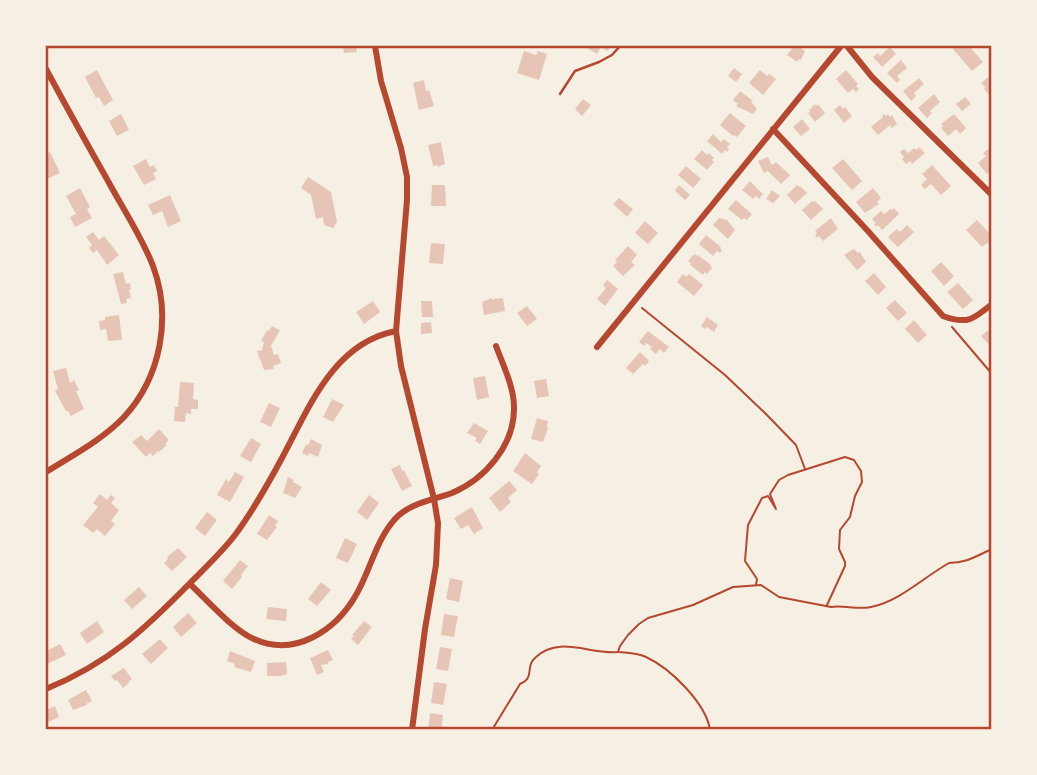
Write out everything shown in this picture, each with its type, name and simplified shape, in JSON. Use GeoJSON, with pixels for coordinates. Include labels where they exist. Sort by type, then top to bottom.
{"type":"FeatureCollection","features":[{"type":"Feature","properties":{"kind":"street"},"geometry":{"type":"LineString","coordinates":[[375,46],[381,81],[407,177],[396,331],[401,366],[435,499],[438,530],[436,565],[412,730]]}},
{"type":"Feature","properties":{"kind":"street"},"geometry":{"type":"LineString","coordinates":[[597,347],[841,46]]}},
{"type":"Feature","properties":{"kind":"street"},"geometry":{"type":"LineString","coordinates":[[847,46],[881,85],[992,195]]}},
{"type":"Feature","properties":{"kind":"street"},"geometry":{"type":"LineString","coordinates":[[46,69],[147,251],[158,284],[162,319],[158,354],[137,401],[114,427],[100,438],[46,472]]}},
{"type":"Feature","properties":{"kind":"street"},"geometry":{"type":"LineString","coordinates":[[773,129],[943,316],[966,321],[992,304]]}},
{"type":"Feature","properties":{"kind":"street"},"geometry":{"type":"LineString","coordinates":[[46,689],[118,650],[142,631],[190,584],[230,542],[246,519],[330,372],[344,358],[372,339],[396,331]]}},
{"type":"Feature","properties":{"kind":"street"},"geometry":{"type":"LineString","coordinates":[[190,584],[237,628],[254,639],[293,644],[327,630],[344,613],[361,585],[386,531],[397,516],[412,506],[464,486],[498,457],[509,435],[514,407],[496,346]]}},
{"type":"Feature","properties":{"kind":"lane"},"geometry":{"type":"LineString","coordinates":[[560,94],[575,71],[612,55],[620,46]]}},
{"type":"Feature","properties":{"kind":"path"},"geometry":{"type":"LineString","coordinates":[[634,301],[725,375],[765,413],[796,444],[805,470]]}},
{"type":"Feature","properties":{"kind":"path"},"geometry":{"type":"LineString","coordinates":[[943,316],[992,374]]}},
{"type":"Feature","properties":{"kind":"path"},"geometry":{"type":"LineString","coordinates":[[756,585],[757,579],[746,561],[748,525],[762,498],[768,496],[776,509],[770,494],[779,481],[788,475],[845,457],[854,460],[861,471],[862,482],[850,517],[840,530],[839,549],[845,566],[827,606]]}},
{"type":"Feature","properties":{"kind":"path"},"geometry":{"type":"LineString","coordinates":[[618,652],[628,635],[648,618],[693,605],[733,587],[761,584],[779,597],[827,606],[872,607],[895,598],[949,563],[974,559],[992,549]]}},
{"type":"Feature","properties":{"kind":"path"},"geometry":{"type":"LineString","coordinates":[[492,730],[520,684],[529,678],[531,662],[541,652],[576,646],[601,652],[646,656],[683,684],[703,709],[710,730]]}},
{"type":"Feature","properties":{"kind":"building"},"geometry":{"type":"Polygon","coordinates":[[[343,46],[356,46],[357,52],[344,53],[343,46]]]}},
{"type":"Feature","properties":{"kind":"building"},"geometry":{"type":"Polygon","coordinates":[[[584,46],[611,46],[607,51],[601,47],[597,54],[584,46]]]}},
{"type":"Feature","properties":{"kind":"building"},"geometry":{"type":"Polygon","coordinates":[[[794,46],[803,46],[801,48],[805,51],[797,62],[787,55],[794,46]]]}},
{"type":"Feature","properties":{"kind":"building"},"geometry":{"type":"Polygon","coordinates":[[[956,46],[969,46],[983,62],[972,71],[953,49],[956,46]]]}},
{"type":"Feature","properties":{"kind":"building"},"geometry":{"type":"Polygon","coordinates":[[[890,47],[896,54],[882,67],[873,57],[878,53],[880,56],[890,47]]]}},
{"type":"Feature","properties":{"kind":"building"},"geometry":{"type":"Polygon","coordinates":[[[524,51],[536,55],[538,51],[547,54],[539,80],[517,73],[524,51]]]}},
{"type":"Feature","properties":{"kind":"building"},"geometry":{"type":"Polygon","coordinates":[[[901,60],[907,68],[897,76],[900,80],[897,83],[887,73],[901,60]]]}},
{"type":"Feature","properties":{"kind":"building"},"geometry":{"type":"Polygon","coordinates":[[[734,68],[742,74],[736,82],[728,76],[734,68]]]}},
{"type":"Feature","properties":{"kind":"building"},"geometry":{"type":"Polygon","coordinates":[[[97,70],[113,100],[104,106],[99,97],[96,98],[85,77],[97,70]]]}},
{"type":"Feature","properties":{"kind":"building"},"geometry":{"type":"Polygon","coordinates":[[[760,70],[776,79],[763,95],[749,83],[760,70]]]}},
{"type":"Feature","properties":{"kind":"building"},"geometry":{"type":"Polygon","coordinates":[[[846,70],[858,84],[856,86],[859,89],[856,92],[853,89],[848,93],[836,79],[846,70]]]}},
{"type":"Feature","properties":{"kind":"building"},"geometry":{"type":"Polygon","coordinates":[[[992,74],[992,93],[989,95],[981,83],[992,74]]]}},
{"type":"Feature","properties":{"kind":"building"},"geometry":{"type":"Polygon","coordinates":[[[919,78],[924,84],[914,93],[916,96],[911,101],[903,91],[919,78]]]}},
{"type":"Feature","properties":{"kind":"building"},"geometry":{"type":"Polygon","coordinates":[[[424,80],[434,106],[419,110],[413,83],[424,80]]]}},
{"type":"Feature","properties":{"kind":"building"},"geometry":{"type":"Polygon","coordinates":[[[740,91],[753,101],[751,102],[757,109],[753,114],[736,106],[738,104],[733,100],[740,91]]]}},
{"type":"Feature","properties":{"kind":"building"},"geometry":{"type":"Polygon","coordinates":[[[934,94],[940,102],[927,118],[918,108],[934,94]]]}},
{"type":"Feature","properties":{"kind":"building"},"geometry":{"type":"Polygon","coordinates":[[[965,97],[971,104],[962,111],[956,104],[965,97]]]}},
{"type":"Feature","properties":{"kind":"building"},"geometry":{"type":"Polygon","coordinates":[[[583,99],[591,105],[582,116],[575,109],[583,99]]]}},
{"type":"Feature","properties":{"kind":"building"},"geometry":{"type":"Polygon","coordinates":[[[815,104],[825,113],[815,122],[808,113],[815,104]]]}},
{"type":"Feature","properties":{"kind":"building"},"geometry":{"type":"Polygon","coordinates":[[[840,105],[852,116],[844,123],[834,110],[840,105]]]}},
{"type":"Feature","properties":{"kind":"building"},"geometry":{"type":"Polygon","coordinates":[[[730,113],[746,126],[737,137],[720,125],[730,113]]]}},
{"type":"Feature","properties":{"kind":"building"},"geometry":{"type":"Polygon","coordinates":[[[121,114],[129,130],[117,136],[109,121],[121,114]]]}},
{"type":"Feature","properties":{"kind":"building"},"geometry":{"type":"Polygon","coordinates":[[[884,114],[890,117],[892,115],[897,124],[892,128],[890,125],[878,135],[871,127],[884,114]]]}},
{"type":"Feature","properties":{"kind":"building"},"geometry":{"type":"Polygon","coordinates":[[[954,114],[966,128],[960,134],[956,129],[948,136],[941,124],[954,114]]]}},
{"type":"Feature","properties":{"kind":"building"},"geometry":{"type":"Polygon","coordinates":[[[802,119],[810,129],[801,136],[793,127],[802,119]]]}},
{"type":"Feature","properties":{"kind":"building"},"geometry":{"type":"Polygon","coordinates":[[[713,134],[721,142],[724,139],[730,144],[727,152],[725,150],[722,154],[707,141],[713,134]]]}},
{"type":"Feature","properties":{"kind":"building"},"geometry":{"type":"Polygon","coordinates":[[[441,142],[445,164],[433,166],[428,145],[441,142]]]}},
{"type":"Feature","properties":{"kind":"building"},"geometry":{"type":"Polygon","coordinates":[[[992,146],[992,170],[987,174],[978,163],[986,156],[983,153],[992,146]]]}},
{"type":"Feature","properties":{"kind":"building"},"geometry":{"type":"Polygon","coordinates":[[[919,147],[925,153],[912,164],[910,161],[906,164],[900,152],[904,149],[908,153],[919,147]]]}},
{"type":"Feature","properties":{"kind":"building"},"geometry":{"type":"Polygon","coordinates":[[[702,150],[714,158],[707,170],[694,159],[702,150]]]}},
{"type":"Feature","properties":{"kind":"building"},"geometry":{"type":"Polygon","coordinates":[[[50,152],[60,173],[47,179],[46,154],[50,152]]]}},
{"type":"Feature","properties":{"kind":"building"},"geometry":{"type":"Polygon","coordinates":[[[768,157],[772,165],[776,162],[790,175],[781,184],[768,171],[764,173],[758,161],[768,157]]]}},
{"type":"Feature","properties":{"kind":"building"},"geometry":{"type":"Polygon","coordinates":[[[146,159],[150,167],[154,165],[157,171],[153,173],[156,179],[144,185],[133,166],[146,159]]]}},
{"type":"Feature","properties":{"kind":"building"},"geometry":{"type":"Polygon","coordinates":[[[843,159],[862,181],[852,190],[832,168],[843,159]]]}},
{"type":"Feature","properties":{"kind":"building"},"geometry":{"type":"Polygon","coordinates":[[[932,165],[951,186],[941,195],[931,184],[925,189],[921,185],[927,179],[922,174],[932,165]]]}},
{"type":"Feature","properties":{"kind":"building"},"geometry":{"type":"Polygon","coordinates":[[[686,166],[701,179],[693,188],[678,175],[686,166]]]}},
{"type":"Feature","properties":{"kind":"building"},"geometry":{"type":"Polygon","coordinates":[[[308,177],[331,192],[337,222],[333,228],[324,225],[323,217],[316,219],[311,195],[301,188],[308,177]]]}},
{"type":"Feature","properties":{"kind":"building"},"geometry":{"type":"Polygon","coordinates":[[[750,181],[763,194],[759,199],[756,196],[753,199],[742,190],[750,181]]]}},
{"type":"Feature","properties":{"kind":"building"},"geometry":{"type":"Polygon","coordinates":[[[432,185],[445,185],[446,206],[431,206],[432,185]]]}},
{"type":"Feature","properties":{"kind":"building"},"geometry":{"type":"Polygon","coordinates":[[[679,185],[690,195],[685,200],[675,191],[679,185]]]}},
{"type":"Feature","properties":{"kind":"building"},"geometry":{"type":"Polygon","coordinates":[[[797,185],[807,193],[795,204],[787,195],[797,185]]]}},
{"type":"Feature","properties":{"kind":"building"},"geometry":{"type":"Polygon","coordinates":[[[80,188],[90,207],[87,209],[92,218],[75,227],[70,217],[76,214],[66,196],[80,188]]]}},
{"type":"Feature","properties":{"kind":"building"},"geometry":{"type":"Polygon","coordinates":[[[873,188],[881,198],[877,202],[879,204],[865,213],[856,202],[873,188]]]}},
{"type":"Feature","properties":{"kind":"building"},"geometry":{"type":"Polygon","coordinates":[[[772,190],[780,196],[773,203],[766,199],[772,190]]]}},
{"type":"Feature","properties":{"kind":"building"},"geometry":{"type":"Polygon","coordinates":[[[170,195],[181,221],[168,227],[162,211],[153,215],[148,205],[170,195]]]}},
{"type":"Feature","properties":{"kind":"building"},"geometry":{"type":"Polygon","coordinates":[[[619,198],[633,209],[627,217],[613,204],[619,198]]]}},
{"type":"Feature","properties":{"kind":"building"},"geometry":{"type":"Polygon","coordinates":[[[736,200],[752,214],[747,220],[742,220],[728,209],[736,200]]]}},
{"type":"Feature","properties":{"kind":"building"},"geometry":{"type":"Polygon","coordinates":[[[812,201],[823,209],[811,220],[802,210],[812,201]]]}},
{"type":"Feature","properties":{"kind":"building"},"geometry":{"type":"Polygon","coordinates":[[[894,208],[899,214],[882,230],[874,224],[876,223],[872,219],[881,211],[884,214],[894,208]]]}},
{"type":"Feature","properties":{"kind":"building"},"geometry":{"type":"Polygon","coordinates":[[[719,218],[727,220],[735,230],[728,239],[713,225],[719,218]]]}},
{"type":"Feature","properties":{"kind":"building"},"geometry":{"type":"Polygon","coordinates":[[[831,218],[838,229],[823,241],[819,236],[817,238],[815,231],[831,218]]]}},
{"type":"Feature","properties":{"kind":"building"},"geometry":{"type":"Polygon","coordinates":[[[977,220],[992,236],[982,247],[966,230],[977,220]]]}},
{"type":"Feature","properties":{"kind":"building"},"geometry":{"type":"Polygon","coordinates":[[[645,221],[658,233],[648,244],[635,233],[645,221]]]}},
{"type":"Feature","properties":{"kind":"building"},"geometry":{"type":"Polygon","coordinates":[[[907,225],[914,232],[898,247],[888,237],[897,229],[900,232],[907,225]]]}},
{"type":"Feature","properties":{"kind":"building"},"geometry":{"type":"Polygon","coordinates":[[[93,232],[99,240],[104,236],[119,255],[107,265],[97,250],[93,253],[89,248],[92,245],[86,237],[93,232]]]}},
{"type":"Feature","properties":{"kind":"building"},"geometry":{"type":"Polygon","coordinates":[[[706,235],[721,247],[720,253],[717,251],[713,256],[699,244],[706,235]]]}},
{"type":"Feature","properties":{"kind":"building"},"geometry":{"type":"Polygon","coordinates":[[[431,243],[445,244],[443,264],[429,263],[431,243]]]}},
{"type":"Feature","properties":{"kind":"building"},"geometry":{"type":"Polygon","coordinates":[[[628,246],[637,255],[631,262],[635,265],[623,276],[613,266],[628,246]]]}},
{"type":"Feature","properties":{"kind":"building"},"geometry":{"type":"Polygon","coordinates":[[[854,249],[860,252],[866,262],[857,270],[844,255],[854,249]]]}},
{"type":"Feature","properties":{"kind":"building"},"geometry":{"type":"Polygon","coordinates":[[[694,254],[711,265],[712,268],[707,274],[705,272],[703,275],[690,265],[688,261],[694,254]]]}},
{"type":"Feature","properties":{"kind":"building"},"geometry":{"type":"Polygon","coordinates":[[[941,262],[954,276],[944,286],[931,271],[941,262]]]}},
{"type":"Feature","properties":{"kind":"building"},"geometry":{"type":"Polygon","coordinates":[[[123,272],[126,284],[130,283],[131,298],[126,299],[127,303],[121,304],[113,274],[123,272]]]}},
{"type":"Feature","properties":{"kind":"building"},"geometry":{"type":"Polygon","coordinates":[[[874,273],[886,287],[878,295],[865,281],[874,273]]]}},
{"type":"Feature","properties":{"kind":"building"},"geometry":{"type":"Polygon","coordinates":[[[683,274],[686,277],[689,274],[703,285],[694,296],[677,282],[683,274]]]}},
{"type":"Feature","properties":{"kind":"building"},"geometry":{"type":"Polygon","coordinates":[[[607,280],[618,289],[605,306],[597,299],[606,288],[603,285],[607,280]]]}},
{"type":"Feature","properties":{"kind":"building"},"geometry":{"type":"Polygon","coordinates":[[[958,283],[973,300],[963,309],[947,292],[958,283]]]}},
{"type":"Feature","properties":{"kind":"building"},"geometry":{"type":"Polygon","coordinates":[[[503,298],[505,311],[484,315],[482,302],[503,298]]]}},
{"type":"Feature","properties":{"kind":"building"},"geometry":{"type":"Polygon","coordinates":[[[895,300],[907,313],[898,321],[886,308],[895,300]]]}},
{"type":"Feature","properties":{"kind":"building"},"geometry":{"type":"Polygon","coordinates":[[[373,301],[380,312],[364,324],[356,312],[373,301]]]}},
{"type":"Feature","properties":{"kind":"building"},"geometry":{"type":"Polygon","coordinates":[[[421,301],[432,301],[433,317],[422,317],[421,301]]]}},
{"type":"Feature","properties":{"kind":"building"},"geometry":{"type":"Polygon","coordinates":[[[527,306],[537,319],[527,326],[517,313],[527,306]]]}},
{"type":"Feature","properties":{"kind":"building"},"geometry":{"type":"Polygon","coordinates":[[[119,315],[122,340],[108,341],[106,329],[100,330],[99,321],[105,320],[105,317],[119,315]]]}},
{"type":"Feature","properties":{"kind":"building"},"geometry":{"type":"Polygon","coordinates":[[[707,317],[718,325],[714,332],[701,326],[707,317]]]}},
{"type":"Feature","properties":{"kind":"building"},"geometry":{"type":"Polygon","coordinates":[[[914,320],[927,335],[918,343],[905,329],[914,320]]]}},
{"type":"Feature","properties":{"kind":"building"},"geometry":{"type":"Polygon","coordinates":[[[431,322],[432,333],[421,334],[421,323],[431,322]]]}},
{"type":"Feature","properties":{"kind":"building"},"geometry":{"type":"Polygon","coordinates":[[[272,326],[280,330],[271,346],[281,363],[273,366],[274,369],[264,370],[257,351],[262,350],[264,342],[261,341],[272,326]]]}},
{"type":"Feature","properties":{"kind":"building"},"geometry":{"type":"Polygon","coordinates":[[[992,327],[992,348],[981,336],[992,327]]]}},
{"type":"Feature","properties":{"kind":"building"},"geometry":{"type":"Polygon","coordinates":[[[648,331],[669,347],[664,353],[660,349],[656,354],[650,349],[652,347],[639,342],[648,331]]]}},
{"type":"Feature","properties":{"kind":"building"},"geometry":{"type":"Polygon","coordinates":[[[640,352],[649,361],[633,374],[626,368],[640,352]]]}},
{"type":"Feature","properties":{"kind":"building"},"geometry":{"type":"Polygon","coordinates":[[[66,368],[70,383],[74,380],[79,390],[76,391],[84,409],[71,416],[55,391],[58,389],[53,371],[66,368]]]}},
{"type":"Feature","properties":{"kind":"building"},"geometry":{"type":"Polygon","coordinates":[[[485,376],[489,397],[477,400],[473,378],[485,376]]]}},
{"type":"Feature","properties":{"kind":"building"},"geometry":{"type":"Polygon","coordinates":[[[546,379],[549,396],[537,398],[534,381],[546,379]]]}},
{"type":"Feature","properties":{"kind":"building"},"geometry":{"type":"Polygon","coordinates":[[[180,382],[194,383],[193,399],[198,400],[198,409],[191,409],[191,414],[186,413],[185,422],[174,421],[180,382]]]}},
{"type":"Feature","properties":{"kind":"building"},"geometry":{"type":"Polygon","coordinates":[[[332,399],[344,405],[333,422],[323,417],[332,399]]]}},
{"type":"Feature","properties":{"kind":"building"},"geometry":{"type":"Polygon","coordinates":[[[269,403],[280,408],[271,427],[260,422],[269,403]]]}},
{"type":"Feature","properties":{"kind":"building"},"geometry":{"type":"Polygon","coordinates":[[[537,418],[548,421],[543,442],[531,439],[537,418]]]}},
{"type":"Feature","properties":{"kind":"building"},"geometry":{"type":"Polygon","coordinates":[[[474,423],[488,431],[480,444],[475,441],[477,438],[467,433],[474,423]]]}},
{"type":"Feature","properties":{"kind":"building"},"geometry":{"type":"Polygon","coordinates":[[[159,429],[169,440],[165,444],[167,445],[153,456],[150,453],[146,457],[132,442],[141,435],[147,441],[159,429]]]}},
{"type":"Feature","properties":{"kind":"building"},"geometry":{"type":"Polygon","coordinates":[[[251,438],[261,444],[251,462],[240,456],[251,438]]]}},
{"type":"Feature","properties":{"kind":"building"},"geometry":{"type":"Polygon","coordinates":[[[311,439],[322,445],[318,457],[302,453],[311,439]]]}},
{"type":"Feature","properties":{"kind":"building"},"geometry":{"type":"Polygon","coordinates":[[[525,453],[541,466],[532,484],[513,471],[525,453]]]}},
{"type":"Feature","properties":{"kind":"building"},"geometry":{"type":"Polygon","coordinates":[[[400,465],[412,486],[402,491],[391,469],[400,465]]]}},
{"type":"Feature","properties":{"kind":"building"},"geometry":{"type":"Polygon","coordinates":[[[235,472],[244,477],[230,502],[217,495],[226,479],[229,482],[235,472]]]}},
{"type":"Feature","properties":{"kind":"building"},"geometry":{"type":"Polygon","coordinates":[[[288,477],[302,487],[295,498],[283,493],[288,477]]]}},
{"type":"Feature","properties":{"kind":"building"},"geometry":{"type":"Polygon","coordinates":[[[509,481],[517,490],[508,498],[511,502],[500,512],[489,498],[509,481]]]}},
{"type":"Feature","properties":{"kind":"building"},"geometry":{"type":"Polygon","coordinates":[[[100,494],[107,500],[111,495],[115,498],[111,503],[119,510],[111,521],[115,524],[105,536],[97,529],[93,533],[83,525],[98,507],[93,503],[100,494]]]}},
{"type":"Feature","properties":{"kind":"building"},"geometry":{"type":"Polygon","coordinates":[[[369,495],[379,503],[367,520],[357,512],[369,495]]]}},
{"type":"Feature","properties":{"kind":"building"},"geometry":{"type":"Polygon","coordinates":[[[472,507],[483,528],[474,534],[468,525],[461,529],[454,518],[472,507]]]}},
{"type":"Feature","properties":{"kind":"building"},"geometry":{"type":"Polygon","coordinates":[[[207,512],[217,520],[205,536],[195,528],[207,512]]]}},
{"type":"Feature","properties":{"kind":"building"},"geometry":{"type":"Polygon","coordinates":[[[269,515],[278,521],[275,526],[277,527],[267,540],[257,534],[269,515]]]}},
{"type":"Feature","properties":{"kind":"building"},"geometry":{"type":"Polygon","coordinates":[[[345,538],[357,544],[348,563],[336,558],[345,538]]]}},
{"type":"Feature","properties":{"kind":"building"},"geometry":{"type":"Polygon","coordinates":[[[178,548],[187,557],[172,571],[164,563],[178,548]]]}},
{"type":"Feature","properties":{"kind":"building"},"geometry":{"type":"Polygon","coordinates":[[[240,560],[248,566],[232,589],[223,581],[240,560]]]}},
{"type":"Feature","properties":{"kind":"building"},"geometry":{"type":"Polygon","coordinates":[[[450,578],[463,581],[459,602],[446,599],[450,578]]]}},
{"type":"Feature","properties":{"kind":"building"},"geometry":{"type":"Polygon","coordinates":[[[321,582],[331,590],[317,606],[308,599],[321,582]]]}},
{"type":"Feature","properties":{"kind":"building"},"geometry":{"type":"Polygon","coordinates":[[[139,587],[147,596],[132,609],[124,600],[139,587]]]}},
{"type":"Feature","properties":{"kind":"building"},"geometry":{"type":"Polygon","coordinates":[[[268,607],[287,609],[286,621],[266,619],[268,607]]]}},
{"type":"Feature","properties":{"kind":"building"},"geometry":{"type":"Polygon","coordinates":[[[188,613],[197,623],[181,637],[173,627],[188,613]]]}},
{"type":"Feature","properties":{"kind":"building"},"geometry":{"type":"Polygon","coordinates":[[[444,614],[458,616],[454,637],[441,635],[444,614]]]}},
{"type":"Feature","properties":{"kind":"building"},"geometry":{"type":"Polygon","coordinates":[[[97,621],[104,632],[87,644],[80,633],[97,621]]]}},
{"type":"Feature","properties":{"kind":"building"},"geometry":{"type":"Polygon","coordinates":[[[364,621],[372,627],[358,645],[351,639],[354,636],[352,635],[364,621]]]}},
{"type":"Feature","properties":{"kind":"building"},"geometry":{"type":"Polygon","coordinates":[[[160,639],[168,648],[151,664],[142,654],[160,639]]]}},
{"type":"Feature","properties":{"kind":"building"},"geometry":{"type":"Polygon","coordinates":[[[60,644],[66,655],[47,664],[46,651],[60,644]]]}},
{"type":"Feature","properties":{"kind":"building"},"geometry":{"type":"Polygon","coordinates":[[[440,647],[452,649],[448,671],[436,669],[440,647]]]}},
{"type":"Feature","properties":{"kind":"building"},"geometry":{"type":"Polygon","coordinates":[[[328,650],[333,660],[321,665],[324,672],[317,675],[310,658],[328,650]]]}},
{"type":"Feature","properties":{"kind":"building"},"geometry":{"type":"Polygon","coordinates":[[[230,651],[255,661],[251,672],[234,667],[235,664],[227,661],[230,651]]]}},
{"type":"Feature","properties":{"kind":"building"},"geometry":{"type":"Polygon","coordinates":[[[286,662],[287,674],[267,676],[267,663],[286,662]]]}},
{"type":"Feature","properties":{"kind":"building"},"geometry":{"type":"Polygon","coordinates":[[[124,668],[132,679],[123,688],[111,676],[124,668]]]}},
{"type":"Feature","properties":{"kind":"building"},"geometry":{"type":"Polygon","coordinates":[[[434,682],[447,684],[443,705],[431,703],[434,682]]]}},
{"type":"Feature","properties":{"kind":"building"},"geometry":{"type":"Polygon","coordinates":[[[86,690],[92,701],[73,710],[68,700],[86,690]]]}},
{"type":"Feature","properties":{"kind":"building"},"geometry":{"type":"Polygon","coordinates":[[[55,706],[59,717],[46,723],[46,710],[55,706]]]}},
{"type":"Feature","properties":{"kind":"building"},"geometry":{"type":"Polygon","coordinates":[[[430,713],[443,715],[441,730],[428,730],[430,713]]]}}]}
